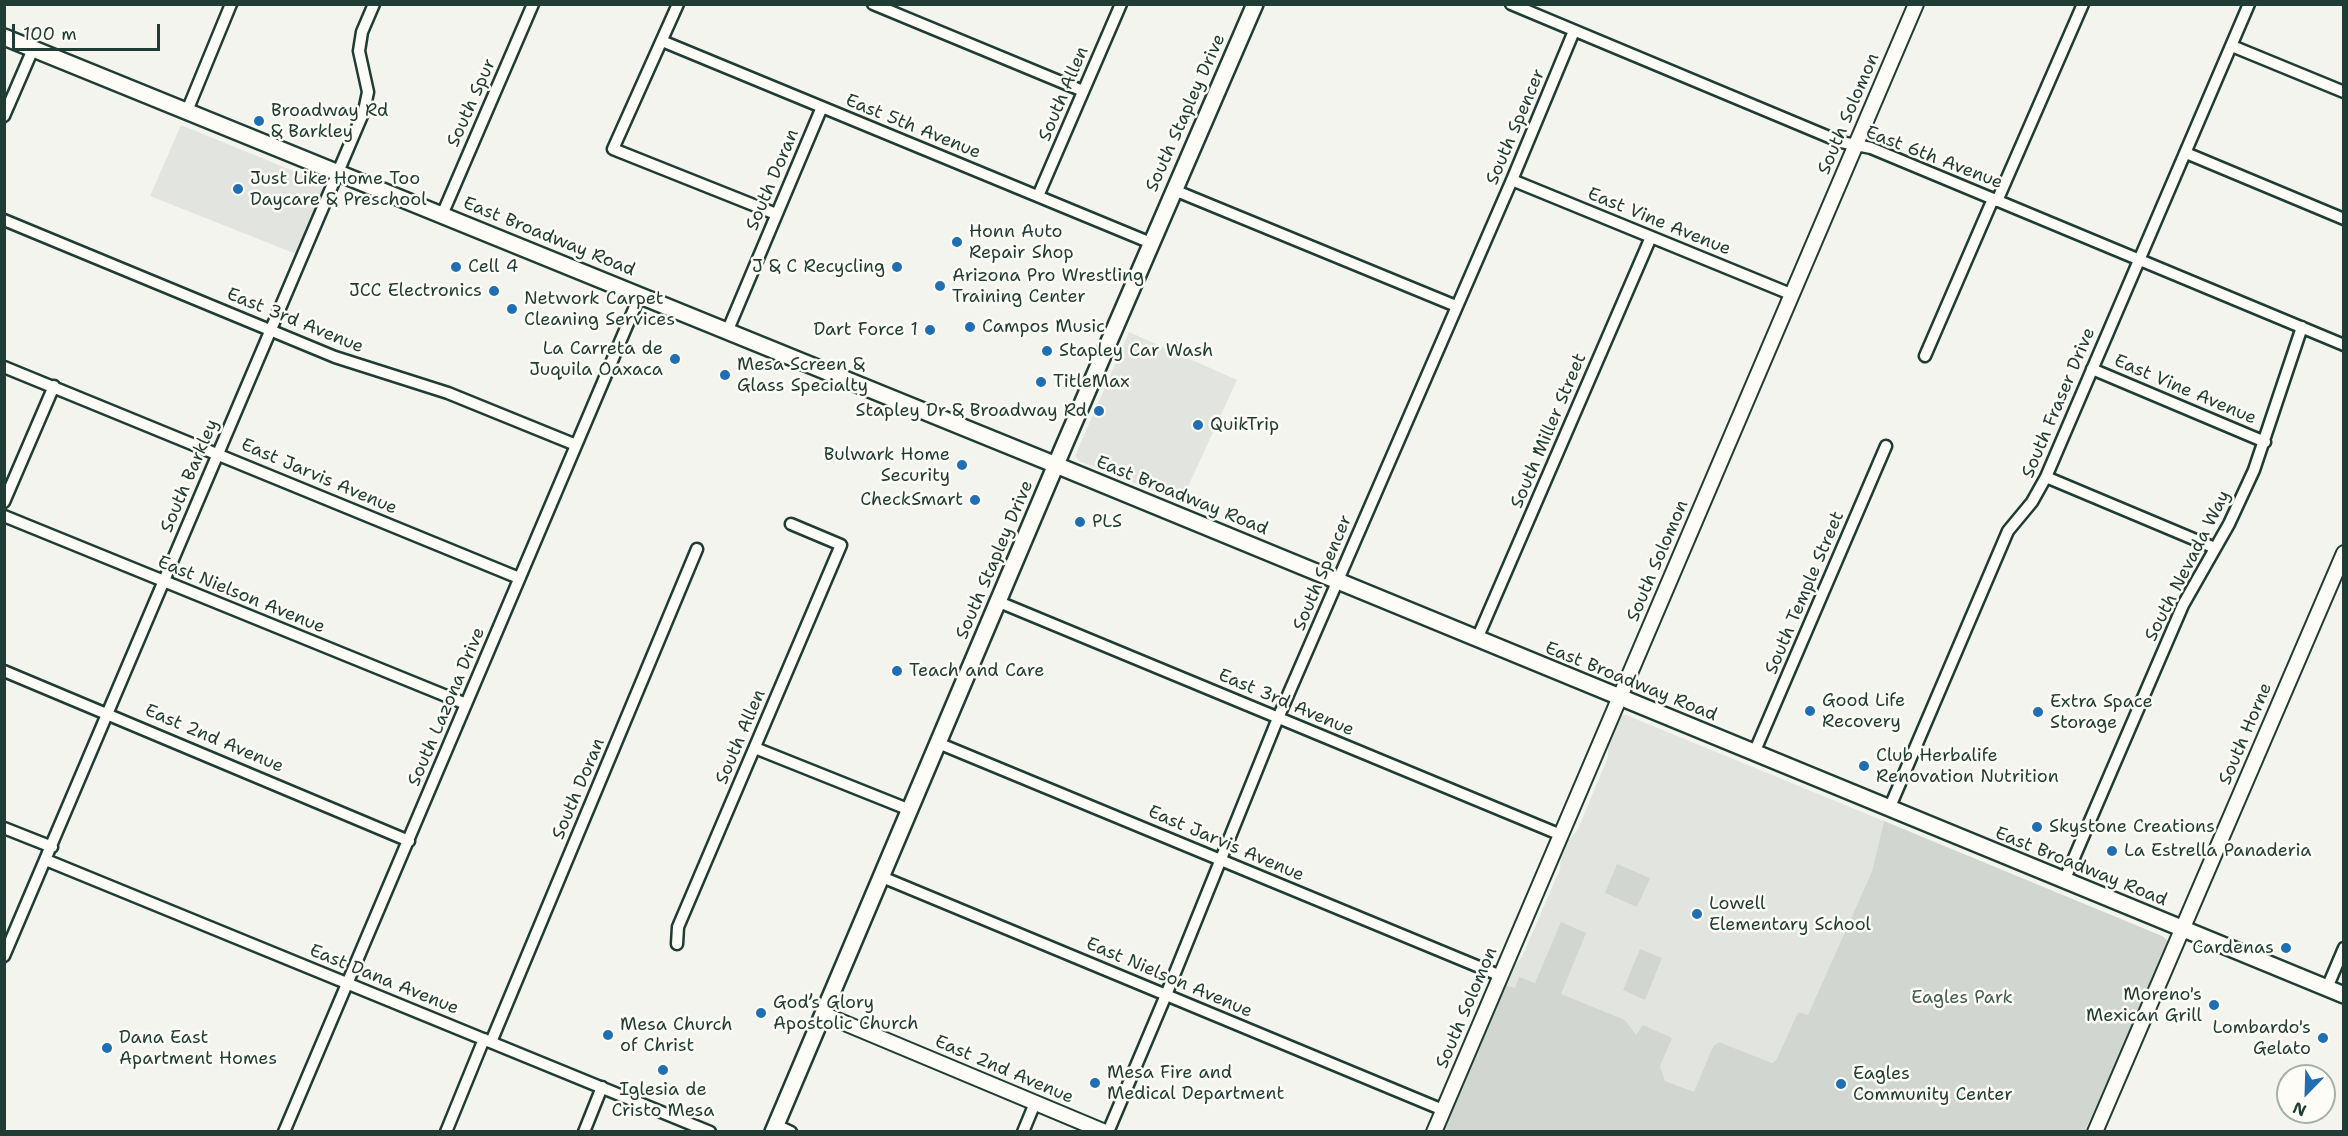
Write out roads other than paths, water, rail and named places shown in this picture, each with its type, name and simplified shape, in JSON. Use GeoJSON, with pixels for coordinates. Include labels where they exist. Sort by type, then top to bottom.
{"type":"FeatureCollection","features":[{"type":"Feature","properties":{"kind":"main road","name":"South Stapley Drive"},"geometry":{"type":"LineString","coordinates":[[774,1128],[1255,4]]}},
{"type":"Feature","properties":{"kind":"main road","name":"East Broadway Road"},"geometry":{"type":"LineString","coordinates":[[4,37],[1056,465],[2343,995]]}},
{"type":"Feature","properties":{"kind":"street"},"geometry":{"type":"LineString","coordinates":[[187,111],[231,4]]}},
{"type":"Feature","properties":{"kind":"street","name":"South Barkley"},"geometry":{"type":"LineString","coordinates":[[4,956],[364,111],[368,92],[359,51],[362,32],[374,4]]}},
{"type":"Feature","properties":{"kind":"street","name":"South Spur"},"geometry":{"type":"LineString","coordinates":[[442,214],[533,4]]}},
{"type":"Feature","properties":{"kind":"street"},"geometry":{"type":"LineString","coordinates":[[678,4],[613,149],[776,214]]}},
{"type":"Feature","properties":{"kind":"street"},"geometry":{"type":"LineString","coordinates":[[873,4],[1083,91]]}},
{"type":"Feature","properties":{"kind":"street","name":"South Allen"},"geometry":{"type":"LineString","coordinates":[[1038,196],[1121,4]]}},
{"type":"Feature","properties":{"kind":"street","name":"East 6th Avenue"},"geometry":{"type":"LineString","coordinates":[[1511,4],[1840,142],[1871,148],[2343,345]]}},
{"type":"Feature","properties":{"kind":"street","name":"South Solomon"},"geometry":{"type":"LineString","coordinates":[[1434,1131],[1916,4]]}},
{"type":"Feature","properties":{"kind":"street"},"geometry":{"type":"LineString","coordinates":[[1925,356],[2083,4]]}},
{"type":"Feature","properties":{"kind":"street","name":"South Fraser Drive"},"geometry":{"type":"LineString","coordinates":[[1889,809],[2008,531],[2035,497],[2046,477],[2249,4]]}},
{"type":"Feature","properties":{"kind":"street","name":"South Spencer"},"geometry":{"type":"LineString","coordinates":[[1107,1131],[1166,995],[1278,718],[1512,180],[1574,31]]}},
{"type":"Feature","properties":{"kind":"street","name":"East 5th Avenue"},"geometry":{"type":"LineString","coordinates":[[662,41],[1151,243]]}},
{"type":"Feature","properties":{"kind":"street"},"geometry":{"type":"LineString","coordinates":[[2232,46],[2343,92]]}},
{"type":"Feature","properties":{"kind":"street"},"geometry":{"type":"LineString","coordinates":[[4,116],[33,49]]}},
{"type":"Feature","properties":{"kind":"street","name":"South Doran"},"geometry":{"type":"LineString","coordinates":[[728,332],[822,107]]}},
{"type":"Feature","properties":{"kind":"street"},"geometry":{"type":"LineString","coordinates":[[2186,153],[2343,219]]}},
{"type":"Feature","properties":{"kind":"street","name":"East Vine Avenue"},"geometry":{"type":"LineString","coordinates":[[1512,180],[1793,295]]}},
{"type":"Feature","properties":{"kind":"street"},"geometry":{"type":"LineString","coordinates":[[1174,190],[1456,306]]}},
{"type":"Feature","properties":{"kind":"street","name":"East 3rd Avenue"},"geometry":{"type":"LineString","coordinates":[[4,220],[335,357],[448,393],[576,445]]}},
{"type":"Feature","properties":{"kind":"street","name":"South Miller Street"},"geometry":{"type":"LineString","coordinates":[[1477,639],[1651,237]]}},
{"type":"Feature","properties":{"kind":"street","name":"South Lazona Drive"},"geometry":{"type":"LineString","coordinates":[[284,1131],[640,296]]}},
{"type":"Feature","properties":{"kind":"street","name":"South Nevada Way"},"geometry":{"type":"LineString","coordinates":[[2064,881],[2183,605],[2241,498],[2265,442],[2302,327]]}},
{"type":"Feature","properties":{"kind":"street","name":"East Jarvis Avenue"},"geometry":{"type":"LineString","coordinates":[[4,367],[519,578]]}},
{"type":"Feature","properties":{"kind":"street","name":"East Vine Avenue"},"geometry":{"type":"LineString","coordinates":[[2092,369],[2265,442]]}},
{"type":"Feature","properties":{"kind":"street"},"geometry":{"type":"LineString","coordinates":[[4,502],[54,386]]}},
{"type":"Feature","properties":{"kind":"street","name":"South Temple Street"},"geometry":{"type":"LineString","coordinates":[[1754,753],[1886,446]]}},
{"type":"Feature","properties":{"kind":"street"},"geometry":{"type":"LineString","coordinates":[[2046,477],[2215,548]]}},
{"type":"Feature","properties":{"kind":"street","name":"East Nielson Avenue"},"geometry":{"type":"LineString","coordinates":[[4,516],[466,704]]}},
{"type":"Feature","properties":{"kind":"street","name":"South Allen"},"geometry":{"type":"LineString","coordinates":[[677,944],[678,927],[841,545],[791,524]]}},
{"type":"Feature","properties":{"kind":"street","name":"South Doran"},"geometry":{"type":"LineString","coordinates":[[446,1131],[697,549]]}},
{"type":"Feature","properties":{"kind":"street","name":"South Horne"},"geometry":{"type":"LineString","coordinates":[[2095,1131],[2343,553]]}},
{"type":"Feature","properties":{"kind":"street","name":"East 3rd Avenue"},"geometry":{"type":"LineString","coordinates":[[999,602],[1561,835]]}},
{"type":"Feature","properties":{"kind":"street","name":"East 2nd Avenue"},"geometry":{"type":"LineString","coordinates":[[4,671],[409,841]]}},
{"type":"Feature","properties":{"kind":"street","name":"East Jarvis Avenue"},"geometry":{"type":"LineString","coordinates":[[938,743],[1501,976]]}},
{"type":"Feature","properties":{"kind":"street"},"geometry":{"type":"LineString","coordinates":[[755,748],[910,810]]}},
{"type":"Feature","properties":{"kind":"street"},"geometry":{"type":"LineString","coordinates":[[4,828],[51,847]]}},
{"type":"Feature","properties":{"kind":"street","name":"East Dana Avenue"},"geometry":{"type":"LineString","coordinates":[[46,860],[710,1131]]}},
{"type":"Feature","properties":{"kind":"street","name":"East Nielson Avenue"},"geometry":{"type":"LineString","coordinates":[[882,877],[1443,1110]]}},
{"type":"Feature","properties":{"kind":"street"},"geometry":{"type":"LineString","coordinates":[[2327,988],[2343,948]]}},
{"type":"Feature","properties":{"kind":"street","name":"East 2nd Avenue"},"geometry":{"type":"LineString","coordinates":[[823,1014],[1107,1131]]}},
{"type":"Feature","properties":{"kind":"street"},"geometry":{"type":"LineString","coordinates":[[584,1131],[602,1088]]}},
{"type":"Feature","properties":{"kind":"street"},"geometry":{"type":"LineString","coordinates":[[1023,1131],[1035,1103]]}},
{"type":"Feature","properties":{"kind":"street"},"geometry":{"type":"LineString","coordinates":[[774,1128],[791,1131]]}},
{"type":"Feature","properties":{"kind":"place","name":"Broadway Rd & Barkley"},"geometry":{"type":"Point","coordinates":[259,121]}},
{"type":"Feature","properties":{"kind":"place","name":"Just Like Home Too Daycare & Preschool"},"geometry":{"type":"Point","coordinates":[238,189]}},
{"type":"Feature","properties":{"kind":"place","name":"Honn Auto Repair Shop"},"geometry":{"type":"Point","coordinates":[957,242]}},
{"type":"Feature","properties":{"kind":"place","name":"Cell 4"},"geometry":{"type":"Point","coordinates":[456,267]}},
{"type":"Feature","properties":{"kind":"place","name":"J & C Recycling"},"geometry":{"type":"Point","coordinates":[897,267]}},
{"type":"Feature","properties":{"kind":"place","name":"Arizona Pro Wrestling Training Center"},"geometry":{"type":"Point","coordinates":[940,286]}},
{"type":"Feature","properties":{"kind":"place","name":"JCC Electronics"},"geometry":{"type":"Point","coordinates":[494,291]}},
{"type":"Feature","properties":{"kind":"place","name":"Network Carpet Cleaning Services"},"geometry":{"type":"Point","coordinates":[512,309]}},
{"type":"Feature","properties":{"kind":"place","name":"Campos Music"},"geometry":{"type":"Point","coordinates":[970,327]}},
{"type":"Feature","properties":{"kind":"place","name":"Dart Force 1"},"geometry":{"type":"Point","coordinates":[930,330]}},
{"type":"Feature","properties":{"kind":"place","name":"Stapley Car Wash"},"geometry":{"type":"Point","coordinates":[1047,351]}},
{"type":"Feature","properties":{"kind":"place","name":"La Carreta de Juquila Oaxaca"},"geometry":{"type":"Point","coordinates":[675,359]}},
{"type":"Feature","properties":{"kind":"place","name":"Mesa Screen & Glass Specialty"},"geometry":{"type":"Point","coordinates":[725,375]}},
{"type":"Feature","properties":{"kind":"place","name":"TitleMax"},"geometry":{"type":"Point","coordinates":[1041,382]}},
{"type":"Feature","properties":{"kind":"place","name":"Stapley Dr & Broadway Rd"},"geometry":{"type":"Point","coordinates":[1099,411]}},
{"type":"Feature","properties":{"kind":"place","name":"QuikTrip"},"geometry":{"type":"Point","coordinates":[1198,425]}},
{"type":"Feature","properties":{"kind":"place","name":"Bulwark Home Security"},"geometry":{"type":"Point","coordinates":[962,465]}},
{"type":"Feature","properties":{"kind":"place","name":"CheckSmart"},"geometry":{"type":"Point","coordinates":[975,500]}},
{"type":"Feature","properties":{"kind":"place","name":"PLS"},"geometry":{"type":"Point","coordinates":[1080,522]}},
{"type":"Feature","properties":{"kind":"place","name":"Teach and Care"},"geometry":{"type":"Point","coordinates":[897,671]}},
{"type":"Feature","properties":{"kind":"place","name":"Good Life Recovery"},"geometry":{"type":"Point","coordinates":[1810,711]}},
{"type":"Feature","properties":{"kind":"place","name":"Extra Space Storage"},"geometry":{"type":"Point","coordinates":[2038,712]}},
{"type":"Feature","properties":{"kind":"place","name":"Club Herbalife Renovation Nutrition"},"geometry":{"type":"Point","coordinates":[1864,766]}},
{"type":"Feature","properties":{"kind":"place","name":"Skystone Creations"},"geometry":{"type":"Point","coordinates":[2037,827]}},
{"type":"Feature","properties":{"kind":"place","name":"La Estrella Panaderia"},"geometry":{"type":"Point","coordinates":[2112,851]}},
{"type":"Feature","properties":{"kind":"place","name":"Lowell Elementary School"},"geometry":{"type":"Point","coordinates":[1697,914]}},
{"type":"Feature","properties":{"kind":"place","name":"Cardenas"},"geometry":{"type":"Point","coordinates":[2286,948]}},
{"type":"Feature","properties":{"kind":"place","name":"Moreno's Mexican Grill"},"geometry":{"type":"Point","coordinates":[2214,1005]}},
{"type":"Feature","properties":{"kind":"place","name":"God’s Glory Apostolic Church"},"geometry":{"type":"Point","coordinates":[761,1013]}},
{"type":"Feature","properties":{"kind":"place","name":"Mesa Church of Christ"},"geometry":{"type":"Point","coordinates":[608,1035]}},
{"type":"Feature","properties":{"kind":"place","name":"Lombardo's Gelato"},"geometry":{"type":"Point","coordinates":[2323,1038]}},
{"type":"Feature","properties":{"kind":"place","name":"Dana East Apartment Homes"},"geometry":{"type":"Point","coordinates":[107,1048]}},
{"type":"Feature","properties":{"kind":"place","name":"Iglesia de Cristo Mesa"},"geometry":{"type":"Point","coordinates":[663,1070]}},
{"type":"Feature","properties":{"kind":"place","name":"Mesa Fire and Medical Department"},"geometry":{"type":"Point","coordinates":[1095,1083]}},
{"type":"Feature","properties":{"kind":"place","name":"Eagles Community Center"},"geometry":{"type":"Point","coordinates":[1841,1084]}},
{"type":"Feature","properties":{"kind":"park label","name":"Eagles Park"},"geometry":{"type":"Point","coordinates":[1962,998]}}]}
